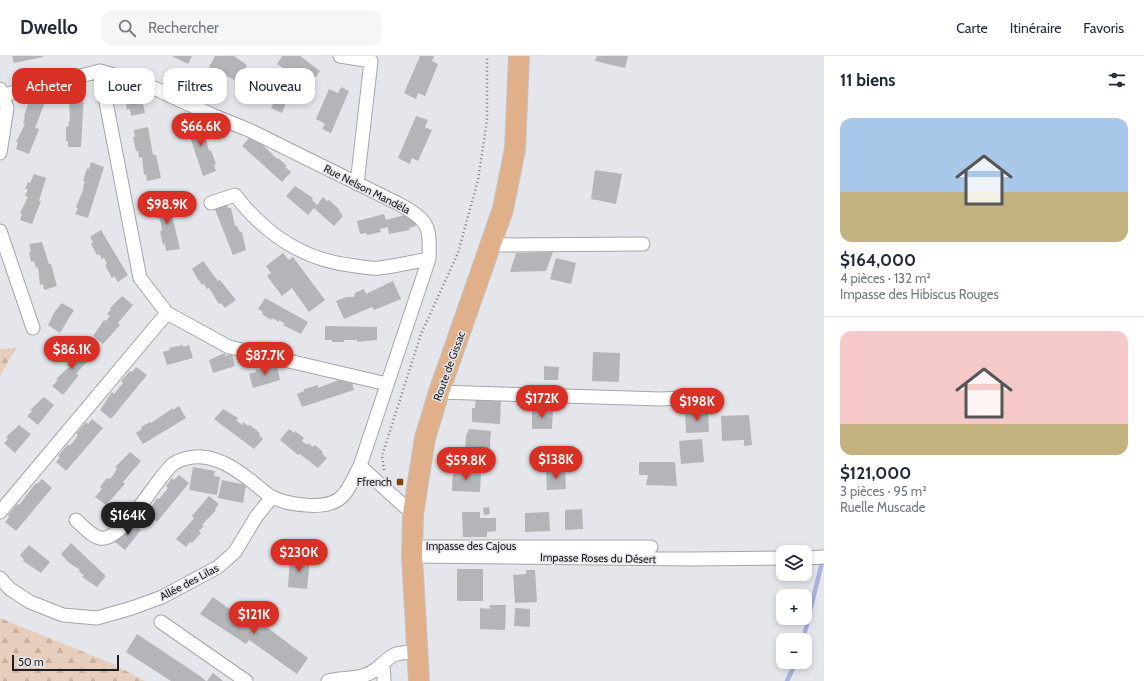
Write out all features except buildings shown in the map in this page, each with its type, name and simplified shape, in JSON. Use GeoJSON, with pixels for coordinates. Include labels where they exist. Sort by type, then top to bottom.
{"type":"FeatureCollection","features":[{"type":"Feature","properties":{"kind":"main road","name":"Route de Gissac"},"geometry":{"type":"LineString","coordinates":[[419,681],[412,552],[413,514],[425,438],[439,392],[503,209],[515,149],[519,56]]}},
{"type":"Feature","properties":{"kind":"street"},"geometry":{"type":"LineString","coordinates":[[340,56],[373,59],[357,184]]}},
{"type":"Feature","properties":{"kind":"street","name":"Rue Nelson Mandéla"},"geometry":{"type":"LineString","coordinates":[[1,94],[94,72]]}},
{"type":"Feature","properties":{"kind":"street","name":"Rue Nelson Mandéla"},"geometry":{"type":"LineString","coordinates":[[155,89],[249,130],[399,204],[416,213],[426,223],[430,236],[428,258],[360,466]]}},
{"type":"Feature","properties":{"kind":"street"},"geometry":{"type":"LineString","coordinates":[[0,153],[7,108],[1,94]]}},
{"type":"Feature","properties":{"kind":"street"},"geometry":{"type":"LineString","coordinates":[[106,104],[140,278],[167,313],[229,346],[386,384]]}},
{"type":"Feature","properties":{"kind":"street"},"geometry":{"type":"LineString","coordinates":[[211,203],[235,195],[249,212],[281,240],[298,251],[341,264],[379,268],[428,258]]}},
{"type":"Feature","properties":{"kind":"street"},"geometry":{"type":"LineString","coordinates":[[0,231],[33,328]]}},
{"type":"Feature","properties":{"kind":"street"},"geometry":{"type":"LineString","coordinates":[[491,245],[643,244]]}},
{"type":"Feature","properties":{"kind":"street"},"geometry":{"type":"LineString","coordinates":[[0,512],[167,313]]}},
{"type":"Feature","properties":{"kind":"street"},"geometry":{"type":"LineString","coordinates":[[439,392],[661,399],[708,397]]}},
{"type":"Feature","properties":{"kind":"street"},"geometry":{"type":"LineString","coordinates":[[76,520],[92,535],[99,538],[105,538],[113,535],[126,523],[173,464],[186,458],[202,457],[224,463],[246,477],[272,497],[300,504],[321,506],[331,504],[340,499],[360,466],[413,514]]}},
{"type":"Feature","properties":{"kind":"street","name":"Allée des Lilas"},"geometry":{"type":"LineString","coordinates":[[0,578],[10,589],[30,602],[63,615],[97,618],[125,610],[162,597],[218,568],[235,552],[256,516],[272,497]]}},
{"type":"Feature","properties":{"kind":"street","name":"Impasse des Cajous"},"geometry":{"type":"LineString","coordinates":[[412,552],[651,546]]}},
{"type":"Feature","properties":{"kind":"street","name":"Impasse Roses du Désert"},"geometry":{"type":"LineString","coordinates":[[412,552],[691,559],[776,558]]}},
{"type":"Feature","properties":{"kind":"street"},"geometry":{"type":"LineString","coordinates":[[812,558],[824,558]]}},
{"type":"Feature","properties":{"kind":"street"},"geometry":{"type":"LineString","coordinates":[[161,622],[246,681]]}},
{"type":"Feature","properties":{"kind":"street"},"geometry":{"type":"LineString","coordinates":[[328,681],[362,676],[373,671],[391,656],[405,652],[417,653]]}},
{"type":"Feature","properties":{"kind":"street"},"geometry":{"type":"LineString","coordinates":[[383,664],[384,681]]}},
{"type":"Feature","properties":{"kind":"path"},"geometry":{"type":"LineString","coordinates":[[380,484],[384,472],[382,456],[421,334],[458,253],[478,180],[487,120],[487,56]]}},
{"type":"Feature","properties":{"kind":"green space"},"geometry":{"type":"Polygon","coordinates":[[[16,348],[0,376],[0,349],[16,348]]]}},
{"type":"Feature","properties":{"kind":"green space"},"geometry":{"type":"Polygon","coordinates":[[[0,618],[111,663],[145,681],[0,681],[0,618]]]}},
{"type":"Feature","properties":{"kind":"waterway"},"geometry":{"type":"LineString","coordinates":[[805,633],[823,558]]}},
{"type":"Feature","properties":{"kind":"waterway"},"geometry":{"type":"LineString","coordinates":[[787,681],[793,669]]}},
{"type":"Feature","properties":{"kind":"place","name":"Ffrench"},"geometry":{"type":"Point","coordinates":[400,482]}}]}
